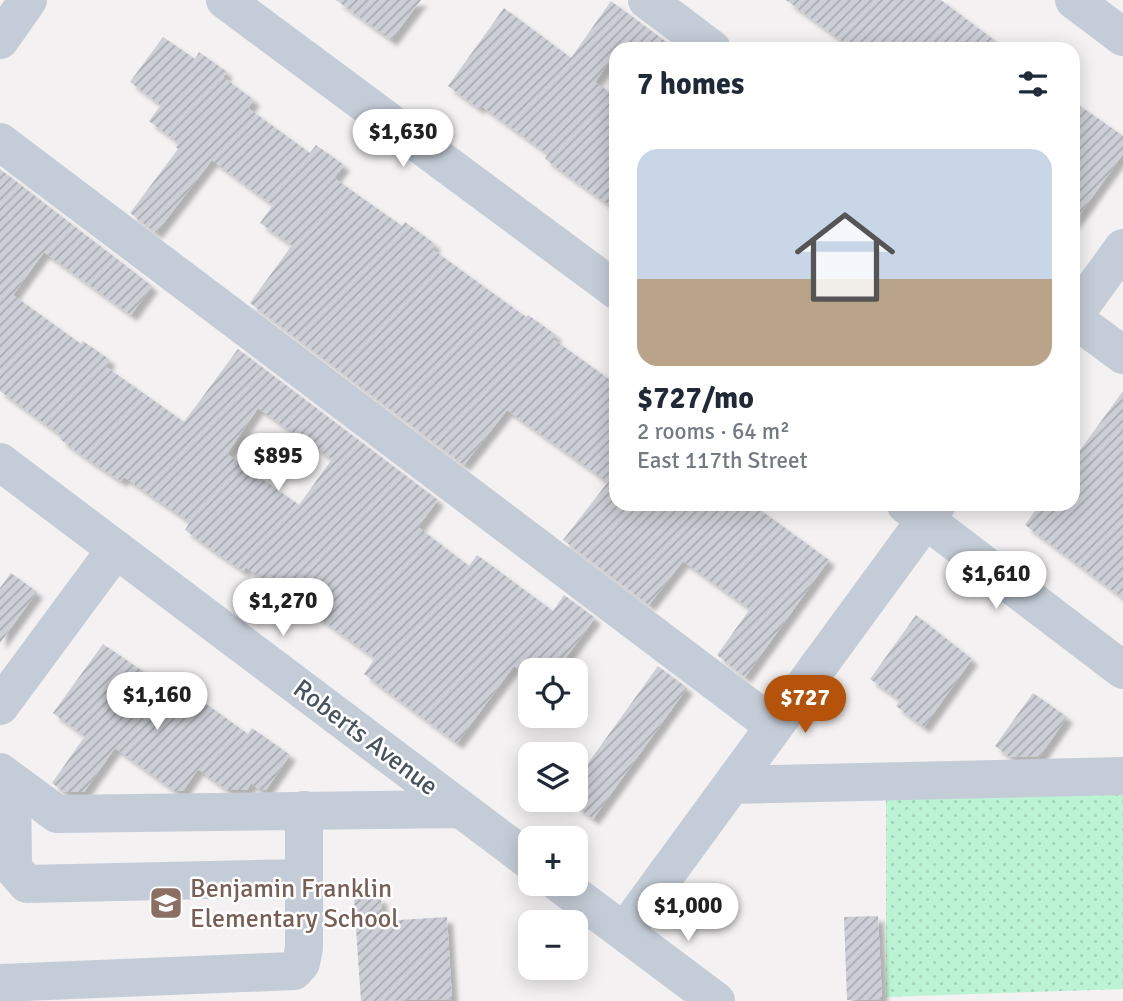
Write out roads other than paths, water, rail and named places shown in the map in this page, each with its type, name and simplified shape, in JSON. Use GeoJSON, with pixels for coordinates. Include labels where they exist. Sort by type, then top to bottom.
{"type":"FeatureCollection","features":[{"type":"Feature","properties":{"kind":"street"},"geometry":{"type":"LineString","coordinates":[[0,40],[28,0]]}},
{"type":"Feature","properties":{"kind":"street"},"geometry":{"type":"LineString","coordinates":[[225,0],[609,285]]}},
{"type":"Feature","properties":{"kind":"street"},"geometry":{"type":"LineString","coordinates":[[647,0],[703,42]]}},
{"type":"Feature","properties":{"kind":"street"},"geometry":{"type":"LineString","coordinates":[[1074,0],[1123,37]]}},
{"type":"Feature","properties":{"kind":"street"},"geometry":{"type":"LineString","coordinates":[[0,142],[774,726]]}},
{"type":"Feature","properties":{"kind":"street"},"geometry":{"type":"LineString","coordinates":[[1080,308],[1123,248]]}},
{"type":"Feature","properties":{"kind":"street"},"geometry":{"type":"LineString","coordinates":[[1080,323],[1123,355]]}},
{"type":"Feature","properties":{"kind":"street","name":"Roberts Avenue"},"geometry":{"type":"LineString","coordinates":[[0,461],[518,852]]}},
{"type":"Feature","properties":{"kind":"street"},"geometry":{"type":"LineString","coordinates":[[624,932],[774,726],[921,511]]}},
{"type":"Feature","properties":{"kind":"street"},"geometry":{"type":"LineString","coordinates":[[924,511],[1123,670]]}},
{"type":"Feature","properties":{"kind":"street"},"geometry":{"type":"LineString","coordinates":[[0,706],[116,549]]}},
{"type":"Feature","properties":{"kind":"street"},"geometry":{"type":"LineString","coordinates":[[732,785],[1123,776]]}},
{"type":"Feature","properties":{"kind":"street"},"geometry":{"type":"LineString","coordinates":[[4,783],[57,814],[461,809]]}},
{"type":"Feature","properties":{"kind":"street"},"geometry":{"type":"LineString","coordinates":[[4,783],[13,869],[27,884],[304,878]]}},
{"type":"Feature","properties":{"kind":"street"},"geometry":{"type":"LineString","coordinates":[[0,983],[294,971],[300,963],[304,948],[304,810]]}},
{"type":"Feature","properties":{"kind":"street"},"geometry":{"type":"LineString","coordinates":[[576,896],[716,1001]]}},
{"type":"Feature","properties":{"kind":"place","name":"Benjamin Franklin Elementary School"},"geometry":{"type":"Point","coordinates":[166,903]}}]}
